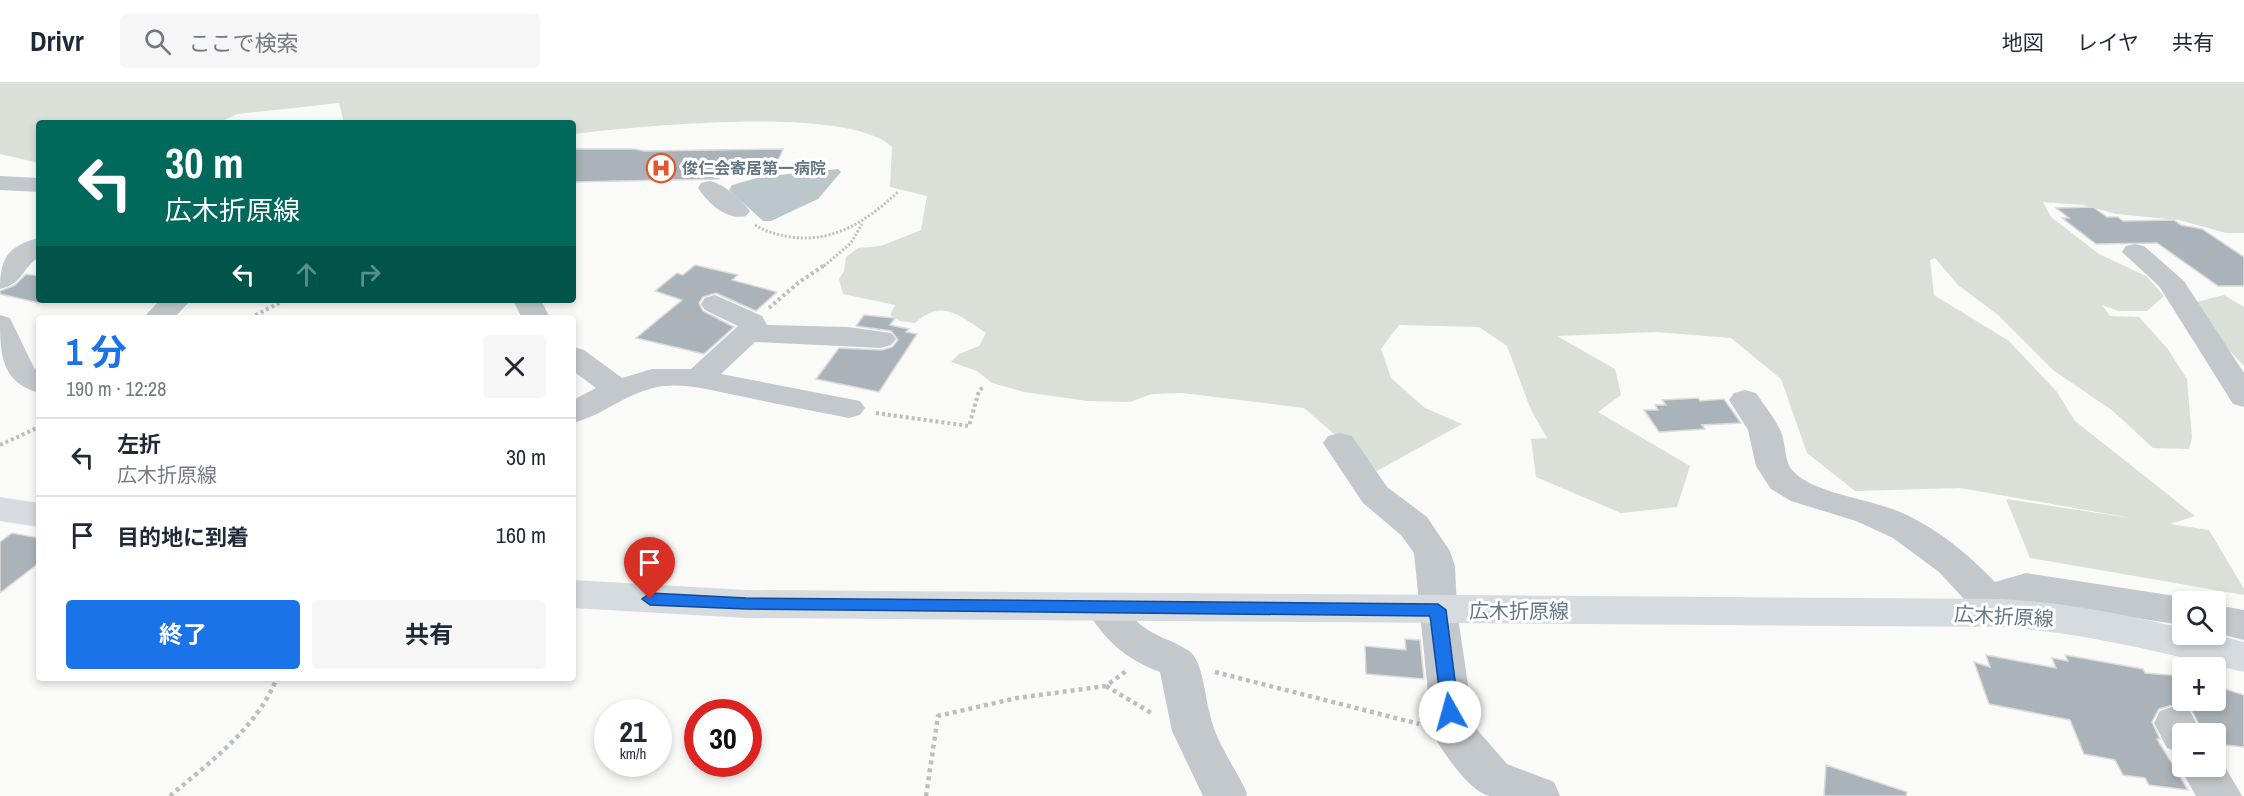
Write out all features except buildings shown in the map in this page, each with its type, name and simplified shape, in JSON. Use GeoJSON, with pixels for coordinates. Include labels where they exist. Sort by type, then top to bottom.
{"type":"FeatureCollection","features":[{"type":"Feature","properties":{"kind":"main road"},"geometry":{"type":"LineString","coordinates":[[0,509],[36,515]]}},
{"type":"Feature","properties":{"kind":"main road","name":"広木折原線"},"geometry":{"type":"LineString","coordinates":[[576,594],[746,604],[1438,610],[1996,609],[2104,625],[2244,657]]}},
{"type":"Feature","properties":{"kind":"street"},"geometry":{"type":"LineString","coordinates":[[0,183],[36,184]]}},
{"type":"Feature","properties":{"kind":"street"},"geometry":{"type":"LineString","coordinates":[[710,188],[737,211]]}},
{"type":"Feature","properties":{"kind":"street"},"geometry":{"type":"LineString","coordinates":[[5,278],[17,259],[36,248]]}},
{"type":"Feature","properties":{"kind":"street"},"geometry":{"type":"LineString","coordinates":[[2135,252],[2170,281],[2244,397]]}},
{"type":"Feature","properties":{"kind":"street"},"geometry":{"type":"LineString","coordinates":[[5,278],[36,270]]}},
{"type":"Feature","properties":{"kind":"street"},"geometry":{"type":"LineString","coordinates":[[160,315],[174,303]]}},
{"type":"Feature","properties":{"kind":"street"},"geometry":{"type":"LineString","coordinates":[[715,304],[751,327],[783,336],[832,334],[881,339]]}},
{"type":"Feature","properties":{"kind":"street"},"geometry":{"type":"LineString","coordinates":[[0,324],[21,373],[35,379]]}},
{"type":"Feature","properties":{"kind":"street"},"geometry":{"type":"LineString","coordinates":[[698,379],[751,327]]}},
{"type":"Feature","properties":{"kind":"street"},"geometry":{"type":"LineString","coordinates":[[576,358],[617,389]]}},
{"type":"Feature","properties":{"kind":"street"},"geometry":{"type":"LineString","coordinates":[[576,411],[617,389],[652,378],[698,379],[849,408]]}},
{"type":"Feature","properties":{"kind":"street"},"geometry":{"type":"LineString","coordinates":[[1745,400],[1766,434],[1773,466],[1782,480],[1808,495],[1867,512],[1904,526],[1937,548],[1996,609],[2006,593],[2026,587],[2172,609]]}},
{"type":"Feature","properties":{"kind":"street"},"geometry":{"type":"LineString","coordinates":[[1340,442],[1349,459],[1366,478],[1375,495],[1414,526],[1432,550],[1436,566],[1438,610],[1453,732],[1491,777],[1538,796]]}},
{"type":"Feature","properties":{"kind":"street"},"geometry":{"type":"LineString","coordinates":[[1104,607],[1114,626],[1164,658],[1184,678],[1185,698],[1197,745],[1225,793]]}},
{"type":"Feature","properties":{"kind":"street"},"geometry":{"type":"LineString","coordinates":[[2226,621],[2244,625]]}},
{"type":"Feature","properties":{"kind":"street"},"geometry":{"type":"LineString","coordinates":[[2209,777],[2220,796]]}},
{"type":"Feature","properties":{"kind":"path"},"geometry":{"type":"LineString","coordinates":[[737,211],[759,228],[814,240],[830,237],[862,223],[899,191]]}},
{"type":"Feature","properties":{"kind":"path"},"geometry":{"type":"LineString","coordinates":[[751,327],[801,280],[850,247],[857,239],[862,223]]}},
{"type":"Feature","properties":{"kind":"path"},"geometry":{"type":"LineString","coordinates":[[256,315],[279,303]]}},
{"type":"Feature","properties":{"kind":"path"},"geometry":{"type":"LineString","coordinates":[[849,408],[969,426],[979,391],[983,387]]}},
{"type":"Feature","properties":{"kind":"path"},"geometry":{"type":"LineString","coordinates":[[0,445],[36,428]]}},
{"type":"Feature","properties":{"kind":"path"},"geometry":{"type":"LineString","coordinates":[[926,796],[938,716],[1017,698],[1106,686],[1164,658],[1453,732]]}},
{"type":"Feature","properties":{"kind":"path"},"geometry":{"type":"LineString","coordinates":[[170,796],[223,750],[256,715],[276,681]]}},
{"type":"Feature","properties":{"kind":"shaded area"},"geometry":{"type":"Polygon","coordinates":[[[0,84],[2244,84],[2244,233],[2226,233],[2179,220],[2116,214],[2083,205],[2043,202],[2051,217],[2099,254],[2146,276],[2164,296],[2147,311],[2119,311],[2102,305],[2110,316],[2139,317],[2167,348],[2187,379],[2192,438],[2189,449],[2153,448],[2113,411],[2053,370],[1998,315],[1958,285],[1935,258],[1930,260],[1934,295],[2009,341],[2057,392],[2075,421],[2195,516],[2170,524],[2209,530],[2244,589],[2244,595],[2030,558],[2006,499],[2137,519],[1960,488],[1855,491],[1807,453],[1781,379],[1731,338],[1656,332],[1557,336],[1615,369],[1621,395],[1598,412],[1690,466],[1677,507],[1621,513],[1536,477],[1531,439],[1547,438],[1531,410],[1507,346],[1479,327],[1399,325],[1381,349],[1391,378],[1425,408],[1462,424],[1377,471],[1304,408],[1182,393],[1152,394],[1130,402],[1088,401],[1024,392],[992,383],[977,371],[951,362],[959,354],[979,346],[986,333],[959,315],[942,310],[934,311],[915,323],[900,321],[890,315],[895,305],[843,294],[839,279],[844,271],[846,257],[858,248],[881,246],[921,230],[927,196],[890,187],[892,147],[868,134],[832,126],[788,122],[740,122],[644,127],[576,134],[576,120],[343,120],[339,103],[237,114],[224,120],[36,120],[36,162],[0,154],[0,84]]]}},
{"type":"Feature","properties":{"kind":"shaded area"},"geometry":{"type":"Polygon","coordinates":[[[838,169],[841,172],[818,199],[771,221],[763,221],[729,190],[732,185],[760,177],[838,169]]]}},
{"type":"Feature","properties":{"kind":"shaded area"},"geometry":{"type":"Polygon","coordinates":[[[2224,295],[2244,307],[2244,366],[2227,348],[2193,303],[2224,295]]]}},
{"type":"Feature","properties":{"kind":"place","name":"俊仁会寄居第一病院"},"geometry":{"type":"Point","coordinates":[661,168]}},
{"type":"Feature","properties":{"kind":"route"},"geometry":{"type":"LineString","coordinates":[[650,599],[746,604],[1438,610],[1450,712]]}}]}
